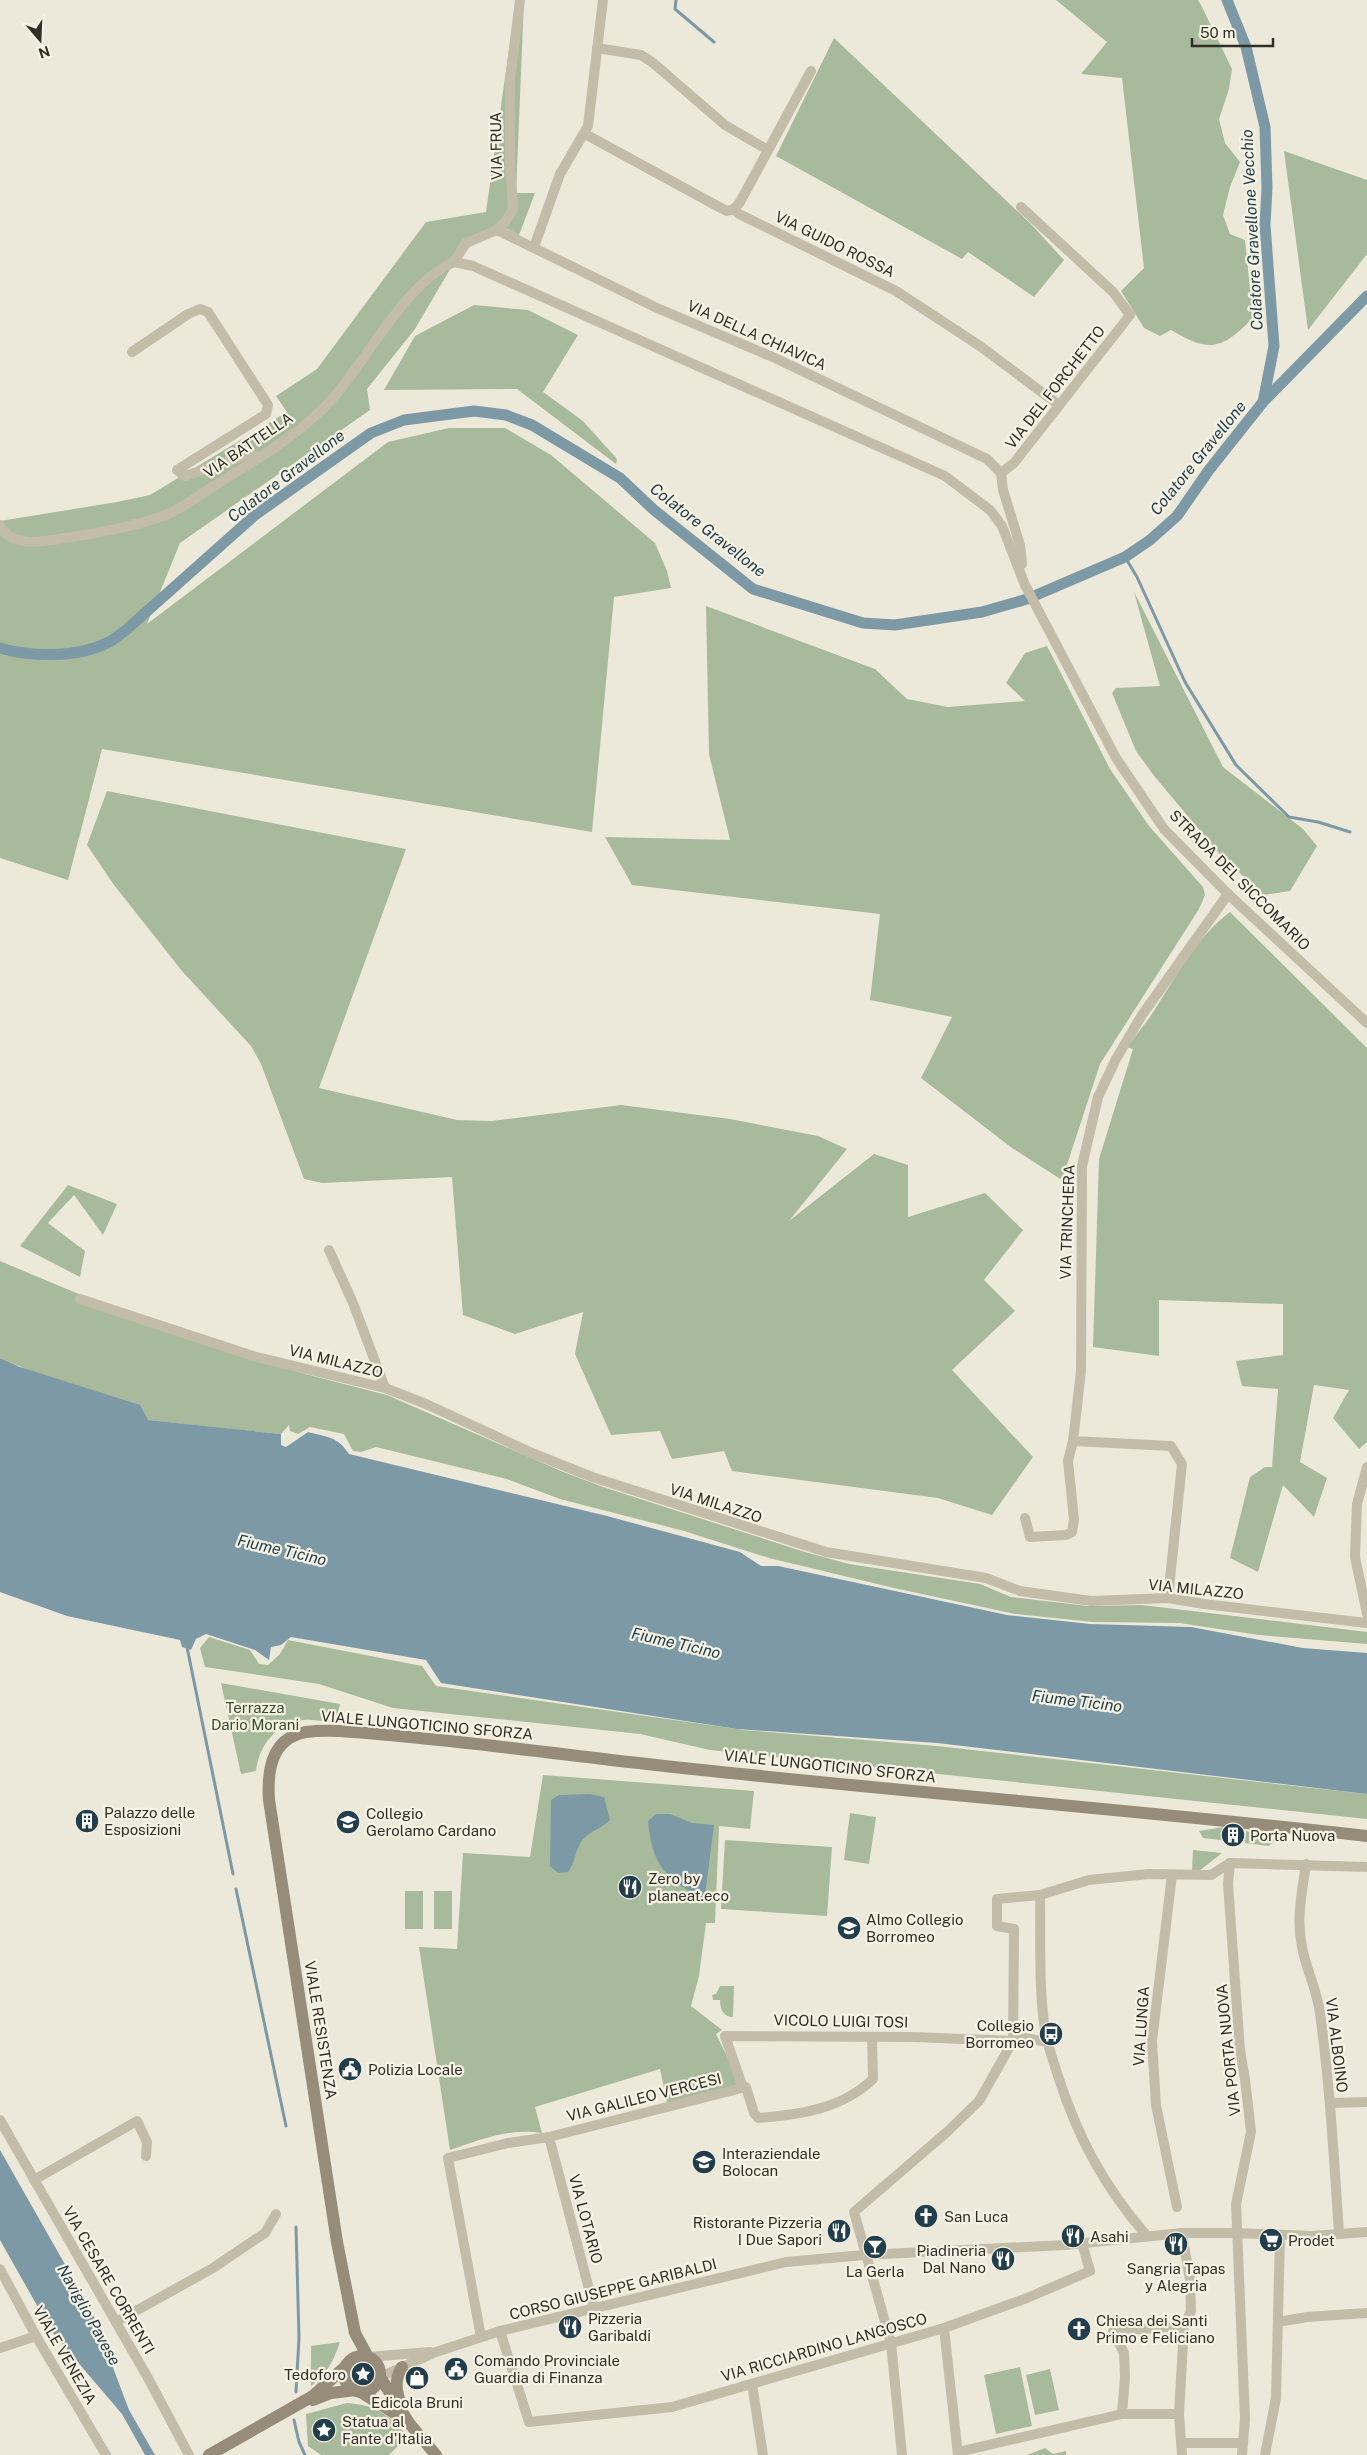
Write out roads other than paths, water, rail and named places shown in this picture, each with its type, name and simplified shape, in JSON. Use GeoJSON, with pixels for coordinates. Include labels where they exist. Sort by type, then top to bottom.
{"type":"FeatureCollection","features":[{"type":"Feature","properties":{"kind":"main road","name":"VIALE LUNGOTICINO SFORZA"},"geometry":{"type":"LineString","coordinates":[[290,1738],[305,1732],[350,1732],[495,1744],[777,1778],[1186,1816],[1367,1836]]}},
{"type":"Feature","properties":{"kind":"main road","name":"VIALE RESISTENZA"},"geometry":{"type":"LineString","coordinates":[[290,1738],[276,1751],[271,1760],[268,1784],[269,1800],[336,2233],[354,2333],[368,2357]]}},
{"type":"Feature","properties":{"kind":"main road","name":"VIALE RESISTENZA"},"geometry":{"type":"LineString","coordinates":[[347,2365],[354,2333]]}},
{"type":"Feature","properties":{"kind":"main road"},"geometry":{"type":"LineString","coordinates":[[296,2406],[316,2393],[357,2357],[368,2357],[377,2364],[380,2377],[409,2423],[436,2455]]}},
{"type":"Feature","properties":{"kind":"main road"},"geometry":{"type":"LineString","coordinates":[[347,2365],[346,2381],[357,2391],[409,2423]]}},
{"type":"Feature","properties":{"kind":"main road"},"geometry":{"type":"LineString","coordinates":[[402,2367],[398,2374],[396,2390],[409,2423]]}},
{"type":"Feature","properties":{"kind":"main road"},"geometry":{"type":"LineString","coordinates":[[209,2455],[296,2406],[331,2393],[371,2390],[380,2377]]}},
{"type":"Feature","properties":{"kind":"street","name":"VIA FRUA"},"geometry":{"type":"LineString","coordinates":[[454,262],[466,243],[497,230],[513,209],[510,162],[510,80],[520,0]]}},
{"type":"Feature","properties":{"kind":"street"},"geometry":{"type":"LineString","coordinates":[[534,247],[560,174],[588,126],[603,0]]}},
{"type":"Feature","properties":{"kind":"street"},"geometry":{"type":"LineString","coordinates":[[597,48],[633,53],[647,58],[725,125],[768,150]]}},
{"type":"Feature","properties":{"kind":"street"},"geometry":{"type":"LineString","coordinates":[[734,209],[740,202],[811,71]]}},
{"type":"Feature","properties":{"kind":"street","name":"VIA GUIDO ROSSA"},"geometry":{"type":"LineString","coordinates":[[585,134],[719,207],[727,210],[734,209],[739,214],[896,291],[980,346],[1059,405]]}},
{"type":"Feature","properties":{"kind":"street","name":"VIA DEL FORCHETTO"},"geometry":{"type":"LineString","coordinates":[[1001,473],[1014,463],[1130,315],[1123,303],[1113,292],[1021,207]]}},
{"type":"Feature","properties":{"kind":"street","name":"VIA DELLA CHIAVICA"},"geometry":{"type":"LineString","coordinates":[[497,230],[656,308],[775,358],[987,459],[1001,473]]}},
{"type":"Feature","properties":{"kind":"street"},"geometry":{"type":"LineString","coordinates":[[454,262],[473,266],[945,476],[990,510],[1002,526],[1025,585]]}},
{"type":"Feature","properties":{"kind":"street","name":"VIA BATTELLA"},"geometry":{"type":"LineString","coordinates":[[0,525],[10,537],[36,542],[89,535],[169,514],[259,458],[303,427],[332,399],[415,291],[440,268],[454,262]]}},
{"type":"Feature","properties":{"kind":"street"},"geometry":{"type":"LineString","coordinates":[[132,352],[188,314],[200,309],[208,312],[268,405],[266,414],[177,470],[185,476],[250,454],[259,458]]}},
{"type":"Feature","properties":{"kind":"street"},"geometry":{"type":"LineString","coordinates":[[1001,473],[1003,490],[1020,545],[1025,585]]}},
{"type":"Feature","properties":{"kind":"street","name":"STRADA DEL SICCOMARIO"},"geometry":{"type":"LineString","coordinates":[[1025,585],[1116,758],[1164,829],[1228,894],[1367,1023]]}},
{"type":"Feature","properties":{"kind":"street","name":"VIA TRINCHERA"},"geometry":{"type":"LineString","coordinates":[[1025,1518],[1030,1537],[1066,1535],[1072,1532],[1074,1519],[1068,1461],[1073,1441],[1081,1371],[1082,1166],[1098,1097],[1116,1059],[1142,1015],[1228,894]]}},
{"type":"Feature","properties":{"kind":"street"},"geometry":{"type":"LineString","coordinates":[[329,1250],[353,1303],[385,1388]]}},
{"type":"Feature","properties":{"kind":"street","name":"VIA MILAZZO"},"geometry":{"type":"LineString","coordinates":[[80,1299],[253,1356],[385,1388],[426,1404],[532,1454],[592,1477],[826,1552],[986,1578],[1020,1591],[1092,1602],[1168,1598],[1221,1607],[1367,1624]]}},
{"type":"Feature","properties":{"kind":"street"},"geometry":{"type":"LineString","coordinates":[[1073,1441],[1171,1446],[1176,1452],[1182,1464],[1168,1598]]}},
{"type":"Feature","properties":{"kind":"street"},"geometry":{"type":"LineString","coordinates":[[1367,1468],[1357,1504],[1355,1557],[1367,1614]]}},
{"type":"Feature","properties":{"kind":"street"},"geometry":{"type":"LineString","coordinates":[[902,2455],[891,2343],[869,2257],[854,2212],[947,2132],[979,2101],[1012,2041],[1014,1929],[997,1926],[997,1899],[1040,1895],[1089,1880],[1149,1874],[1211,1876],[1230,1863],[1367,1867]]}},
{"type":"Feature","properties":{"kind":"street","name":"VIA PORTA NUOVA"},"geometry":{"type":"LineString","coordinates":[[1230,1863],[1228,1884],[1240,2050],[1251,2132],[1238,2184],[1235,2233],[1245,2419],[1242,2455]]}},
{"type":"Feature","properties":{"kind":"street","name":"VIA ALBOINO"},"geometry":{"type":"LineString","coordinates":[[1306,1864],[1299,1926],[1302,1949],[1312,1976],[1320,2011],[1330,2103],[1339,2233]]}},
{"type":"Feature","properties":{"kind":"street","name":"VIA LUNGA"},"geometry":{"type":"LineString","coordinates":[[1172,1876],[1152,2050],[1156,2106],[1177,2207]]}},
{"type":"Feature","properties":{"kind":"street"},"geometry":{"type":"LineString","coordinates":[[1040,1895],[1042,1984],[1048,2042],[1065,2097],[1097,2169],[1119,2203],[1146,2236]]}},
{"type":"Feature","properties":{"kind":"street","name":"VICOLO LUIGI TOSI"},"geometry":{"type":"LineString","coordinates":[[745,2087],[724,2036],[872,2037],[1012,2041],[1025,2038],[1048,2042]]}},
{"type":"Feature","properties":{"kind":"street"},"geometry":{"type":"LineString","coordinates":[[745,2087],[754,2113],[758,2118],[805,2112],[837,2104],[862,2089],[873,2079],[872,2037]]}},
{"type":"Feature","properties":{"kind":"street","name":"VIA GALILEO VERCESI"},"geometry":{"type":"LineString","coordinates":[[481,2337],[448,2158],[508,2143],[549,2137],[745,2087]]}},
{"type":"Feature","properties":{"kind":"street"},"geometry":{"type":"LineString","coordinates":[[1330,2103],[1367,2102]]}},
{"type":"Feature","properties":{"kind":"street","name":"VIA CESARE CORRENTI"},"geometry":{"type":"LineString","coordinates":[[0,2120],[116,2322],[189,2455]]}},
{"type":"Feature","properties":{"kind":"street"},"geometry":{"type":"LineString","coordinates":[[34,2180],[137,2121],[147,2142],[146,2156]]}},
{"type":"Feature","properties":{"kind":"street","name":"VIA LOTARIO"},"geometry":{"type":"LineString","coordinates":[[549,2137],[594,2308]]}},
{"type":"Feature","properties":{"kind":"street"},"geometry":{"type":"LineString","coordinates":[[116,2322],[213,2268],[266,2233],[276,2214]]}},
{"type":"Feature","properties":{"kind":"street","name":"CORSO GIUSEPPE GARIBALDI"},"geometry":{"type":"LineString","coordinates":[[380,2377],[436,2352],[500,2331],[786,2262],[1082,2243],[1182,2233],[1312,2236],[1367,2232]]}},
{"type":"Feature","properties":{"kind":"street"},"geometry":{"type":"LineString","coordinates":[[1182,2233],[1190,2280],[1191,2311],[1184,2326],[1179,2414],[1182,2455]]}},
{"type":"Feature","properties":{"kind":"street"},"geometry":{"type":"LineString","coordinates":[[1265,2455],[1276,2398],[1280,2235]]}},
{"type":"Feature","properties":{"kind":"street","name":"VIA RICCIARDINO LANGOSCO"},"geometry":{"type":"LineString","coordinates":[[500,2331],[529,2422],[672,2407],[944,2328],[1027,2298],[1090,2271],[1082,2243]]}},
{"type":"Feature","properties":{"kind":"street","name":"VIALE VENEZIA"},"geometry":{"type":"LineString","coordinates":[[0,2269],[36,2336],[106,2455]]}},
{"type":"Feature","properties":{"kind":"street"},"geometry":{"type":"LineString","coordinates":[[1278,2322],[1307,2317],[1367,2314]]}},
{"type":"Feature","properties":{"kind":"street"},"geometry":{"type":"LineString","coordinates":[[1122,2414],[1125,2377],[1124,2353],[1112,2331],[1184,2326]]}},
{"type":"Feature","properties":{"kind":"street"},"geometry":{"type":"LineString","coordinates":[[944,2328],[958,2454],[1122,2414],[1179,2414]]}},
{"type":"Feature","properties":{"kind":"street"},"geometry":{"type":"LineString","coordinates":[[0,2348],[36,2336]]}},
{"type":"Feature","properties":{"kind":"street","name":"CORSO GIUSEPPE GARIBALDI"},"geometry":{"type":"LineString","coordinates":[[368,2357],[436,2352]]}},
{"type":"Feature","properties":{"kind":"street"},"geometry":{"type":"LineString","coordinates":[[752,2384],[763,2455]]}},
{"type":"Feature","properties":{"kind":"street"},"geometry":{"type":"LineString","coordinates":[[1182,2443],[1243,2443]]}},
{"type":"Feature","properties":{"kind":"water","name":"Fiume Ticino"},"geometry":{"type":"Polygon","coordinates":[[[0,1358],[20,1367],[140,1405],[148,1420],[281,1434],[281,1445],[286,1447],[308,1432],[321,1435],[332,1438],[341,1444],[349,1454],[607,1516],[740,1552],[761,1566],[778,1566],[1007,1615],[1090,1624],[1191,1627],[1303,1648],[1367,1653],[1367,1794],[937,1743],[737,1729],[441,1683],[426,1660],[291,1637],[281,1645],[271,1647],[269,1660],[255,1650],[206,1634],[196,1639],[191,1650],[182,1647],[180,1640],[67,1616],[0,1592],[0,1358]]]}},
{"type":"Feature","properties":{"kind":"water"},"geometry":{"type":"Polygon","coordinates":[[[590,1794],[604,1797],[610,1820],[585,1837],[577,1849],[568,1872],[558,1873],[550,1866],[551,1800],[559,1795],[590,1794]]]}},
{"type":"Feature","properties":{"kind":"water"},"geometry":{"type":"Polygon","coordinates":[[[656,1814],[670,1814],[692,1823],[714,1825],[705,1896],[702,1898],[678,1884],[662,1868],[657,1859],[650,1836],[648,1821],[656,1814]]]}},
{"type":"Feature","properties":{"kind":"water","name":"Naviglio Pavese"},"geometry":{"type":"Polygon","coordinates":[[[0,2150],[92,2312],[129,2410],[155,2455],[145,2455],[122,2414],[52,2332],[0,2240],[0,2150]]]}},
{"type":"Feature","properties":{"kind":"waterway"},"geometry":{"type":"LineString","coordinates":[[676,0],[675,9],[714,42]]}},
{"type":"Feature","properties":{"kind":"waterway","name":"Colatore Gravellone Vecchio"},"geometry":{"type":"LineString","coordinates":[[1227,0],[1246,47],[1265,127],[1267,188],[1265,225],[1274,346],[1263,402]]}},
{"type":"Feature","properties":{"kind":"waterway","name":"Colatore Gravellone"},"geometry":{"type":"LineString","coordinates":[[0,648],[26,653],[68,654],[95,648],[110,642],[126,630],[255,515],[371,433],[404,420],[474,411],[506,415],[532,425],[620,478],[654,510],[753,589],[863,623],[895,625],[982,612],[1027,599],[1125,557],[1150,540],[1177,516],[1209,470],[1263,402],[1367,296]]}},
{"type":"Feature","properties":{"kind":"waterway"},"geometry":{"type":"LineString","coordinates":[[1125,557],[1137,577],[1185,682],[1236,765],[1289,817],[1318,822],[1350,832]]}},
{"type":"Feature","properties":{"kind":"waterway"},"geometry":{"type":"LineString","coordinates":[[187,1647],[233,1874]]}},
{"type":"Feature","properties":{"kind":"waterway"},"geometry":{"type":"LineString","coordinates":[[236,1889],[286,2126]]}},
{"type":"Feature","properties":{"kind":"waterway"},"geometry":{"type":"LineString","coordinates":[[296,2227],[299,2338],[296,2392]]}},
{"type":"Feature","properties":{"kind":"waterway"},"geometry":{"type":"LineString","coordinates":[[294,2420],[299,2442],[305,2455]]}},
{"type":"Feature","properties":{"kind":"place","name":"Palazzo delle Esposizioni"},"geometry":{"type":"Point","coordinates":[87,1821]}},
{"type":"Feature","properties":{"kind":"place","name":"Collegio Gerolamo Cardano"},"geometry":{"type":"Point","coordinates":[348,1822]}},
{"type":"Feature","properties":{"kind":"place","name":"Porta Nuova"},"geometry":{"type":"Point","coordinates":[1233,1835]}},
{"type":"Feature","properties":{"kind":"place","name":"Zero by planeat.eco"},"geometry":{"type":"Point","coordinates":[630,1887]}},
{"type":"Feature","properties":{"kind":"place","name":"Almo Collegio Borromeo"},"geometry":{"type":"Point","coordinates":[849,1928]}},
{"type":"Feature","properties":{"kind":"place","name":"Collegio Borromeo"},"geometry":{"type":"Point","coordinates":[1051,2034]}},
{"type":"Feature","properties":{"kind":"place","name":"Polizia Locale"},"geometry":{"type":"Point","coordinates":[350,2069]}},
{"type":"Feature","properties":{"kind":"place","name":"Interaziendale Bolocan"},"geometry":{"type":"Point","coordinates":[704,2162]}},
{"type":"Feature","properties":{"kind":"place","name":"San Luca"},"geometry":{"type":"Point","coordinates":[926,2216]}},
{"type":"Feature","properties":{"kind":"place","name":"Ristorante Pizzeria I Due Sapori"},"geometry":{"type":"Point","coordinates":[839,2231]}},
{"type":"Feature","properties":{"kind":"place","name":"Asahi"},"geometry":{"type":"Point","coordinates":[1073,2236]}},
{"type":"Feature","properties":{"kind":"place","name":"Prodet"},"geometry":{"type":"Point","coordinates":[1271,2240]}},
{"type":"Feature","properties":{"kind":"place","name":"Sangria Tapas y Alegria"},"geometry":{"type":"Point","coordinates":[1176,2244]}},
{"type":"Feature","properties":{"kind":"place","name":"La Gerla"},"geometry":{"type":"Point","coordinates":[875,2247]}},
{"type":"Feature","properties":{"kind":"place","name":"Piadineria Dal Nano"},"geometry":{"type":"Point","coordinates":[1003,2259]}},
{"type":"Feature","properties":{"kind":"place","name":"Pizzeria Garibaldi"},"geometry":{"type":"Point","coordinates":[570,2327]}},
{"type":"Feature","properties":{"kind":"place","name":"Chiesa dei Santi Primo e Feliciano"},"geometry":{"type":"Point","coordinates":[1079,2329]}},
{"type":"Feature","properties":{"kind":"place","name":"Comando Provinciale Guardia di Finanza"},"geometry":{"type":"Point","coordinates":[456,2369]}},
{"type":"Feature","properties":{"kind":"place","name":"Tedoforo"},"geometry":{"type":"Point","coordinates":[363,2374]}},
{"type":"Feature","properties":{"kind":"place","name":"Edicola Bruni"},"geometry":{"type":"Point","coordinates":[417,2378]}},
{"type":"Feature","properties":{"kind":"place","name":"Statua al Fante d'Italia"},"geometry":{"type":"Point","coordinates":[324,2430]}},
{"type":"Feature","properties":{"kind":"park label","name":"Terrazza Dario Morani"},"geometry":{"type":"Point","coordinates":[255,1716]}}]}
